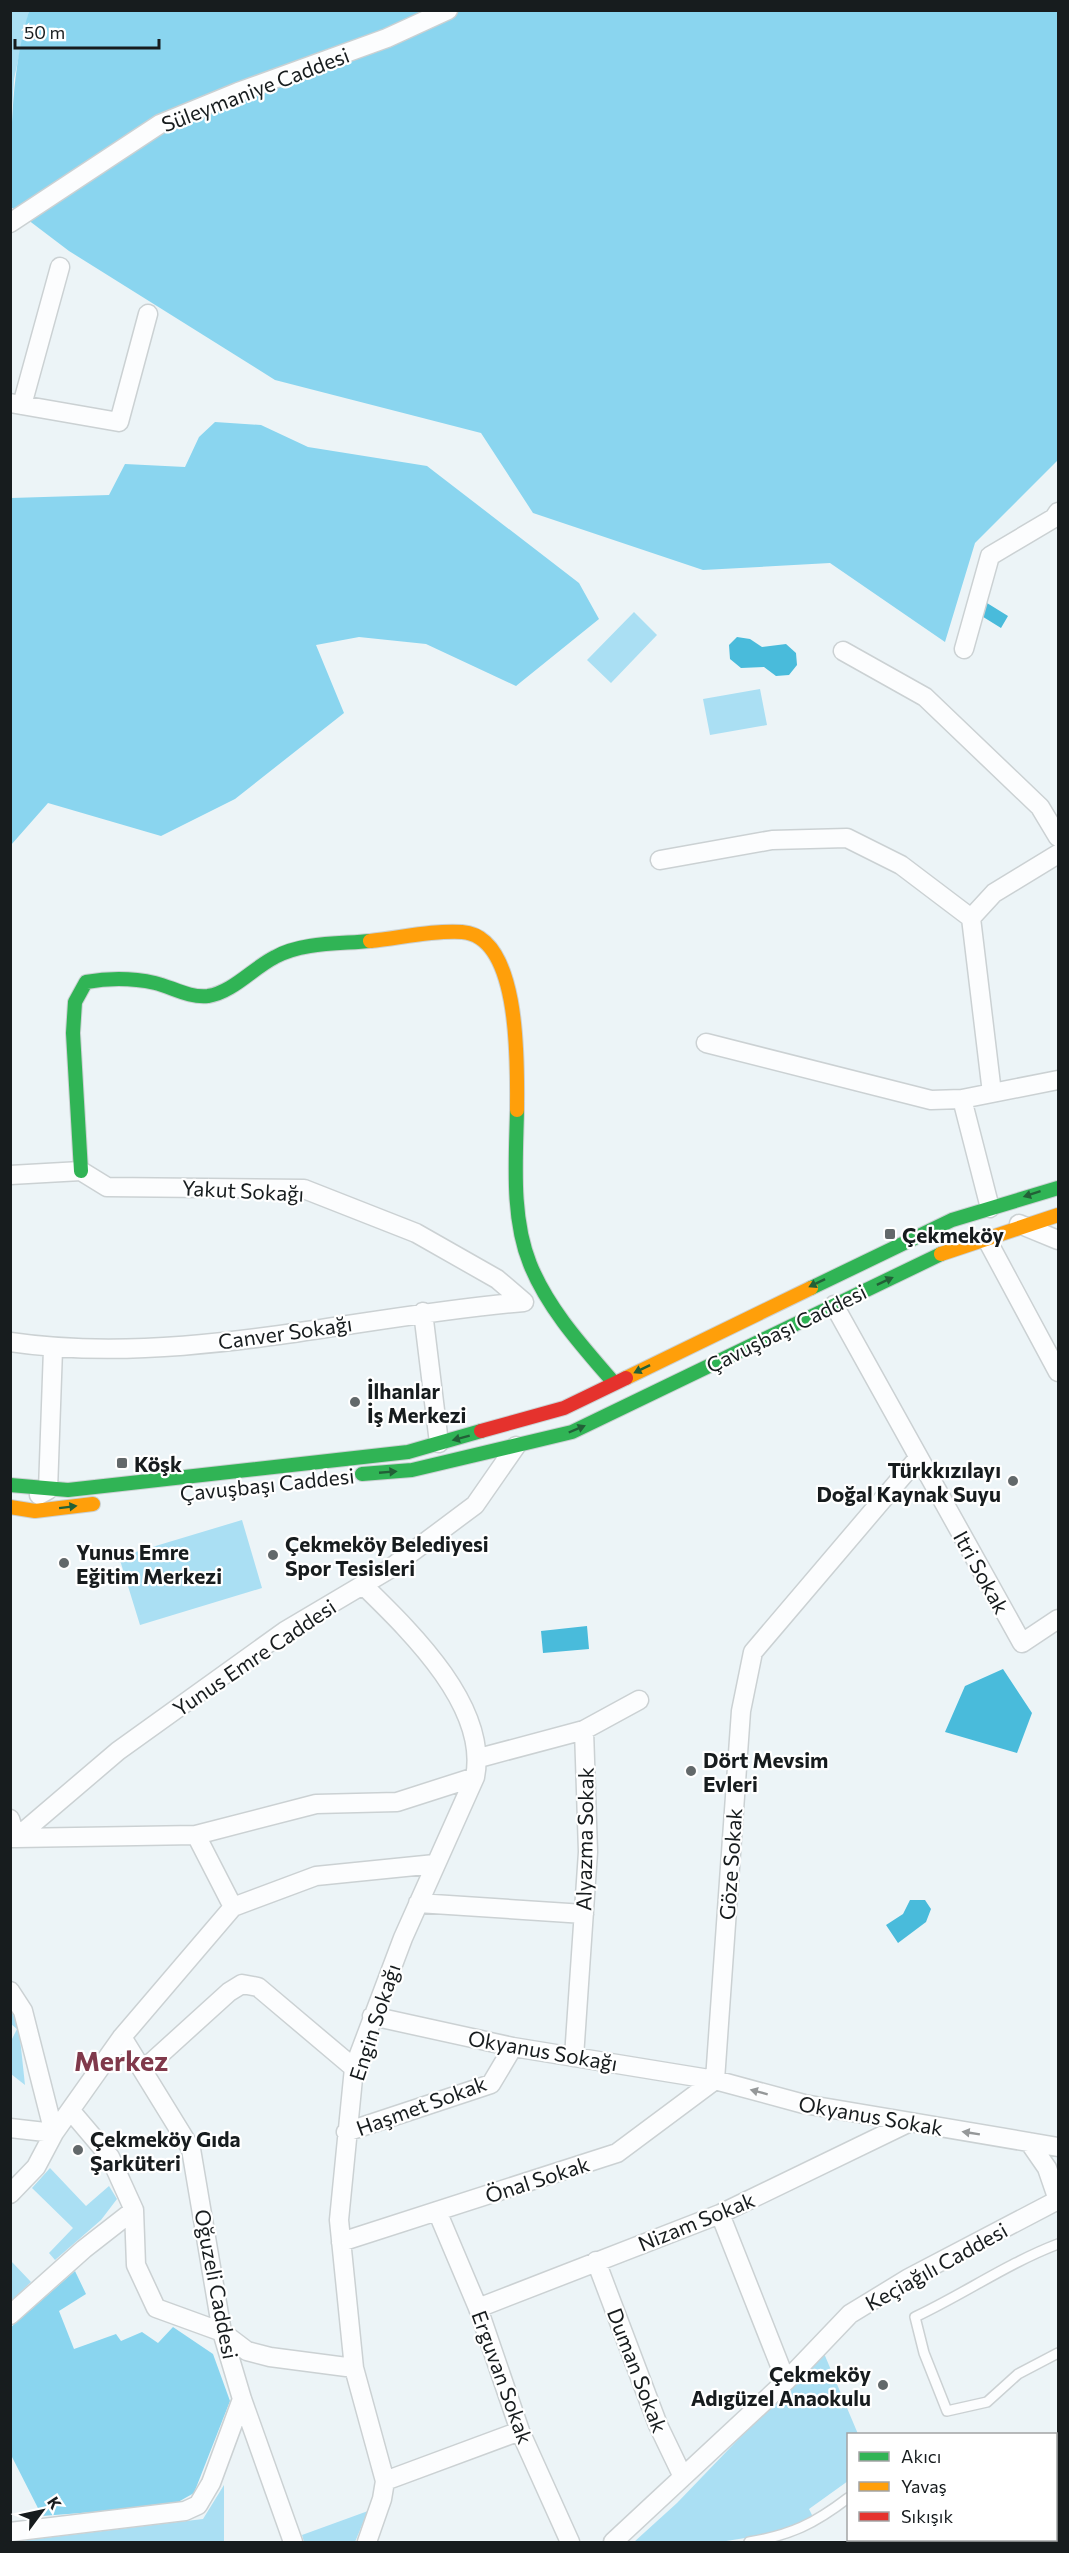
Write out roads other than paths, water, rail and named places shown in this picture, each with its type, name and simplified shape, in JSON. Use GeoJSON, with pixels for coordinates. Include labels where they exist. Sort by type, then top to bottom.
{"type":"FeatureCollection","features":[{"type":"Feature","properties":{"kind":"main road"},"geometry":{"type":"LineString","coordinates":[[81,1171],[73,1033],[75,1002],[86,982],[109,978],[143,982],[190,995],[206,996],[220,993],[276,956],[298,948],[381,942],[464,932],[478,937],[495,955],[508,983],[516,1035],[519,1089],[518,1175],[524,1245],[533,1274],[563,1319],[614,1383]]}},
{"type":"Feature","properties":{"kind":"main road","name":"Çavuşbaşı Caddesi"},"geometry":{"type":"LineString","coordinates":[[10,1485],[68,1490],[408,1452],[513,1424],[564,1408],[952,1220],[1059,1188]]}},
{"type":"Feature","properties":{"kind":"main road","name":"Çavuşbaşı Caddesi"},"geometry":{"type":"LineString","coordinates":[[344,1476],[412,1470],[572,1432],[956,1247],[1059,1215]]}},
{"type":"Feature","properties":{"kind":"main road"},"geometry":{"type":"LineString","coordinates":[[513,1424],[516,1446]]}},
{"type":"Feature","properties":{"kind":"main road","name":"Çavuşbaşı Caddesi"},"geometry":{"type":"LineString","coordinates":[[12,1511],[35,1511],[105,1502]]}},
{"type":"Feature","properties":{"kind":"street","name":"Süleymaniye Caddesi"},"geometry":{"type":"LineString","coordinates":[[10,223],[160,124],[238,92],[387,38],[448,10]]}},
{"type":"Feature","properties":{"kind":"street"},"geometry":{"type":"LineString","coordinates":[[60,267],[16,404],[119,422],[148,314]]}},
{"type":"Feature","properties":{"kind":"street"},"geometry":{"type":"LineString","coordinates":[[964,649],[990,556],[1054,518],[1059,512]]}},
{"type":"Feature","properties":{"kind":"street"},"geometry":{"type":"LineString","coordinates":[[843,651],[925,697],[1040,807],[1059,837]]}},
{"type":"Feature","properties":{"kind":"street"},"geometry":{"type":"LineString","coordinates":[[660,860],[772,840],[847,838],[901,866],[971,918],[992,1093]]}},
{"type":"Feature","properties":{"kind":"street"},"geometry":{"type":"LineString","coordinates":[[971,918],[994,892],[1059,854]]}},
{"type":"Feature","properties":{"kind":"street"},"geometry":{"type":"LineString","coordinates":[[706,1043],[931,1100],[962,1099],[1059,1080]]}},
{"type":"Feature","properties":{"kind":"street"},"geometry":{"type":"LineString","coordinates":[[962,1099],[998,1205],[1021,1227],[1059,1240]]}},
{"type":"Feature","properties":{"kind":"street"},"geometry":{"type":"LineString","coordinates":[[10,1174],[81,1171]]}},
{"type":"Feature","properties":{"kind":"street","name":"Yakut Sokağı"},"geometry":{"type":"LineString","coordinates":[[81,1171],[107,1187],[304,1190],[416,1233],[497,1279],[524,1302]]}},
{"type":"Feature","properties":{"kind":"street"},"geometry":{"type":"LineString","coordinates":[[986,1238],[1059,1372]]}},
{"type":"Feature","properties":{"kind":"street"},"geometry":{"type":"LineString","coordinates":[[524,1302],[563,1319]]}},
{"type":"Feature","properties":{"kind":"street","name":"Canver Sokağı"},"geometry":{"type":"LineString","coordinates":[[10,1342],[53,1349],[170,1349],[423,1312],[524,1302]]}},
{"type":"Feature","properties":{"kind":"street","name":"Itri Sokak"},"geometry":{"type":"LineString","coordinates":[[834,1305],[1022,1643],[1059,1619]]}},
{"type":"Feature","properties":{"kind":"street"},"geometry":{"type":"LineString","coordinates":[[423,1312],[439,1443]]}},
{"type":"Feature","properties":{"kind":"street"},"geometry":{"type":"LineString","coordinates":[[48,1490],[53,1349]]}},
{"type":"Feature","properties":{"kind":"street","name":"Yunus Emre Caddesi"},"geometry":{"type":"LineString","coordinates":[[13,1838],[118,1751],[285,1631],[388,1570],[475,1505],[516,1446]]}},
{"type":"Feature","properties":{"kind":"street","name":"Göze Sokak"},"geometry":{"type":"LineString","coordinates":[[715,2080],[741,1711],[753,1652],[918,1458]]}},
{"type":"Feature","properties":{"kind":"street","name":"Çavuşbaşı Caddesi"},"geometry":{"type":"LineString","coordinates":[[12,1511],[48,1490]]}},
{"type":"Feature","properties":{"kind":"street","name":"Engin Sokağı"},"geometry":{"type":"LineString","coordinates":[[363,1585],[418,1638],[450,1683],[468,1723],[478,1758],[475,1776],[418,1902],[372,2016],[354,2068],[339,2220],[354,2368],[385,2481],[382,2499],[367,2542]]}},
{"type":"Feature","properties":{"kind":"street"},"geometry":{"type":"LineString","coordinates":[[478,1758],[584,1730],[639,1700]]}},
{"type":"Feature","properties":{"kind":"street","name":"Alyazma Sokak"},"geometry":{"type":"LineString","coordinates":[[574,2057],[588,1852],[584,1730]]}},
{"type":"Feature","properties":{"kind":"street"},"geometry":{"type":"LineString","coordinates":[[10,1820],[13,1838],[196,1835],[316,1804],[397,1802],[475,1776]]}},
{"type":"Feature","properties":{"kind":"street"},"geometry":{"type":"LineString","coordinates":[[196,1835],[233,1908]]}},
{"type":"Feature","properties":{"kind":"street"},"geometry":{"type":"LineString","coordinates":[[10,2194],[36,2167],[54,2133],[122,2037],[233,1908],[316,1876],[435,1864]]}},
{"type":"Feature","properties":{"kind":"street"},"geometry":{"type":"LineString","coordinates":[[418,1902],[584,1914]]}},
{"type":"Feature","properties":{"kind":"street"},"geometry":{"type":"LineString","coordinates":[[143,2070],[229,1992],[242,1984],[258,1987],[354,2068]]}},
{"type":"Feature","properties":{"kind":"street"},"geometry":{"type":"LineString","coordinates":[[10,1991],[23,2011],[54,2133]]}},
{"type":"Feature","properties":{"kind":"street","name":"Okyanus Sokağı"},"geometry":{"type":"LineString","coordinates":[[372,2016],[513,2047],[715,2080]]}},
{"type":"Feature","properties":{"kind":"street","name":"Oğuzeli Caddesi"},"geometry":{"type":"LineString","coordinates":[[122,2037],[191,2149],[222,2332],[242,2399],[292,2542]]}},
{"type":"Feature","properties":{"kind":"street","name":"Haşmet Sokak"},"geometry":{"type":"LineString","coordinates":[[346,2132],[491,2084],[513,2047]]}},
{"type":"Feature","properties":{"kind":"street","name":"Okyanus Sokak"},"geometry":{"type":"LineString","coordinates":[[715,2080],[804,2104],[1029,2142]]}},
{"type":"Feature","properties":{"kind":"street","name":"Önal Sokak"},"geometry":{"type":"LineString","coordinates":[[341,2242],[617,2153],[715,2080]]}},
{"type":"Feature","properties":{"kind":"street"},"geometry":{"type":"LineString","coordinates":[[71,2111],[110,2157],[134,2210],[136,2265],[156,2308],[222,2332],[247,2351],[354,2368]]}},
{"type":"Feature","properties":{"kind":"street","name":"Nizam Sokak"},"geometry":{"type":"LineString","coordinates":[[478,2308],[720,2214],[908,2122]]}},
{"type":"Feature","properties":{"kind":"street"},"geometry":{"type":"LineString","coordinates":[[10,2128],[54,2133]]}},
{"type":"Feature","properties":{"kind":"street"},"geometry":{"type":"LineString","coordinates":[[1029,2142],[1059,2147]]}},
{"type":"Feature","properties":{"kind":"street"},"geometry":{"type":"LineString","coordinates":[[1029,2142],[1047,2168],[1059,2200]]}},
{"type":"Feature","properties":{"kind":"street","name":"Keçiağılı Caddesi"},"geometry":{"type":"LineString","coordinates":[[613,2542],[786,2381],[850,2314],[909,2278],[1059,2200]]}},
{"type":"Feature","properties":{"kind":"street"},"geometry":{"type":"LineString","coordinates":[[10,2315],[84,2249],[134,2210]]}},
{"type":"Feature","properties":{"kind":"street","name":"Erguvan Sokak"},"geometry":{"type":"LineString","coordinates":[[437,2211],[478,2308],[520,2431],[570,2542]]}},
{"type":"Feature","properties":{"kind":"street"},"geometry":{"type":"LineString","coordinates":[[720,2214],[786,2381]]}},
{"type":"Feature","properties":{"kind":"street","name":"Duman Sokak"},"geometry":{"type":"LineString","coordinates":[[596,2261],[658,2425],[683,2477]]}},
{"type":"Feature","properties":{"kind":"street"},"geometry":{"type":"LineString","coordinates":[[10,2532],[185,2511],[198,2505],[211,2483],[242,2399]]}},
{"type":"Feature","properties":{"kind":"street"},"geometry":{"type":"LineString","coordinates":[[385,2481],[520,2431]]}},
{"type":"Feature","properties":{"kind":"lane"},"geometry":{"type":"LineString","coordinates":[[1059,2244],[994,2273],[948,2301],[915,2317],[924,2353],[947,2411],[987,2402],[1018,2374],[1059,2353]]}},
{"type":"Feature","properties":{"kind":"lane"},"geometry":{"type":"LineString","coordinates":[[749,2542],[775,2538],[816,2522],[847,2499]]}},
{"type":"Feature","properties":{"kind":"place","name":"Çekmeköy"},"geometry":{"type":"Point","coordinates":[890,1234]}},
{"type":"Feature","properties":{"kind":"place","name":"İlhanlar İş Merkezi"},"geometry":{"type":"Point","coordinates":[355,1402]}},
{"type":"Feature","properties":{"kind":"place","name":"Köşk"},"geometry":{"type":"Point","coordinates":[122,1463]}},
{"type":"Feature","properties":{"kind":"place","name":"Türkkızılayı Doğal Kaynak Suyu"},"geometry":{"type":"Point","coordinates":[1013,1481]}},
{"type":"Feature","properties":{"kind":"place","name":"Çekmeköy Belediyesi Spor Tesisleri"},"geometry":{"type":"Point","coordinates":[273,1555]}},
{"type":"Feature","properties":{"kind":"place","name":"Yunus Emre Eğitim Merkezi"},"geometry":{"type":"Point","coordinates":[64,1563]}},
{"type":"Feature","properties":{"kind":"place","name":"Dört Mevsim Evleri"},"geometry":{"type":"Point","coordinates":[691,1771]}},
{"type":"Feature","properties":{"kind":"place","name":"Çekmeköy Gıda Şarküteri"},"geometry":{"type":"Point","coordinates":[78,2150]}},
{"type":"Feature","properties":{"kind":"place","name":"Çekmeköy Adıgüzel Anaokulu"},"geometry":{"type":"Point","coordinates":[883,2385]}},
{"type":"Feature","properties":{"kind":"district","name":"Merkez"},"geometry":{"type":"Point","coordinates":[121,2060]}}]}
